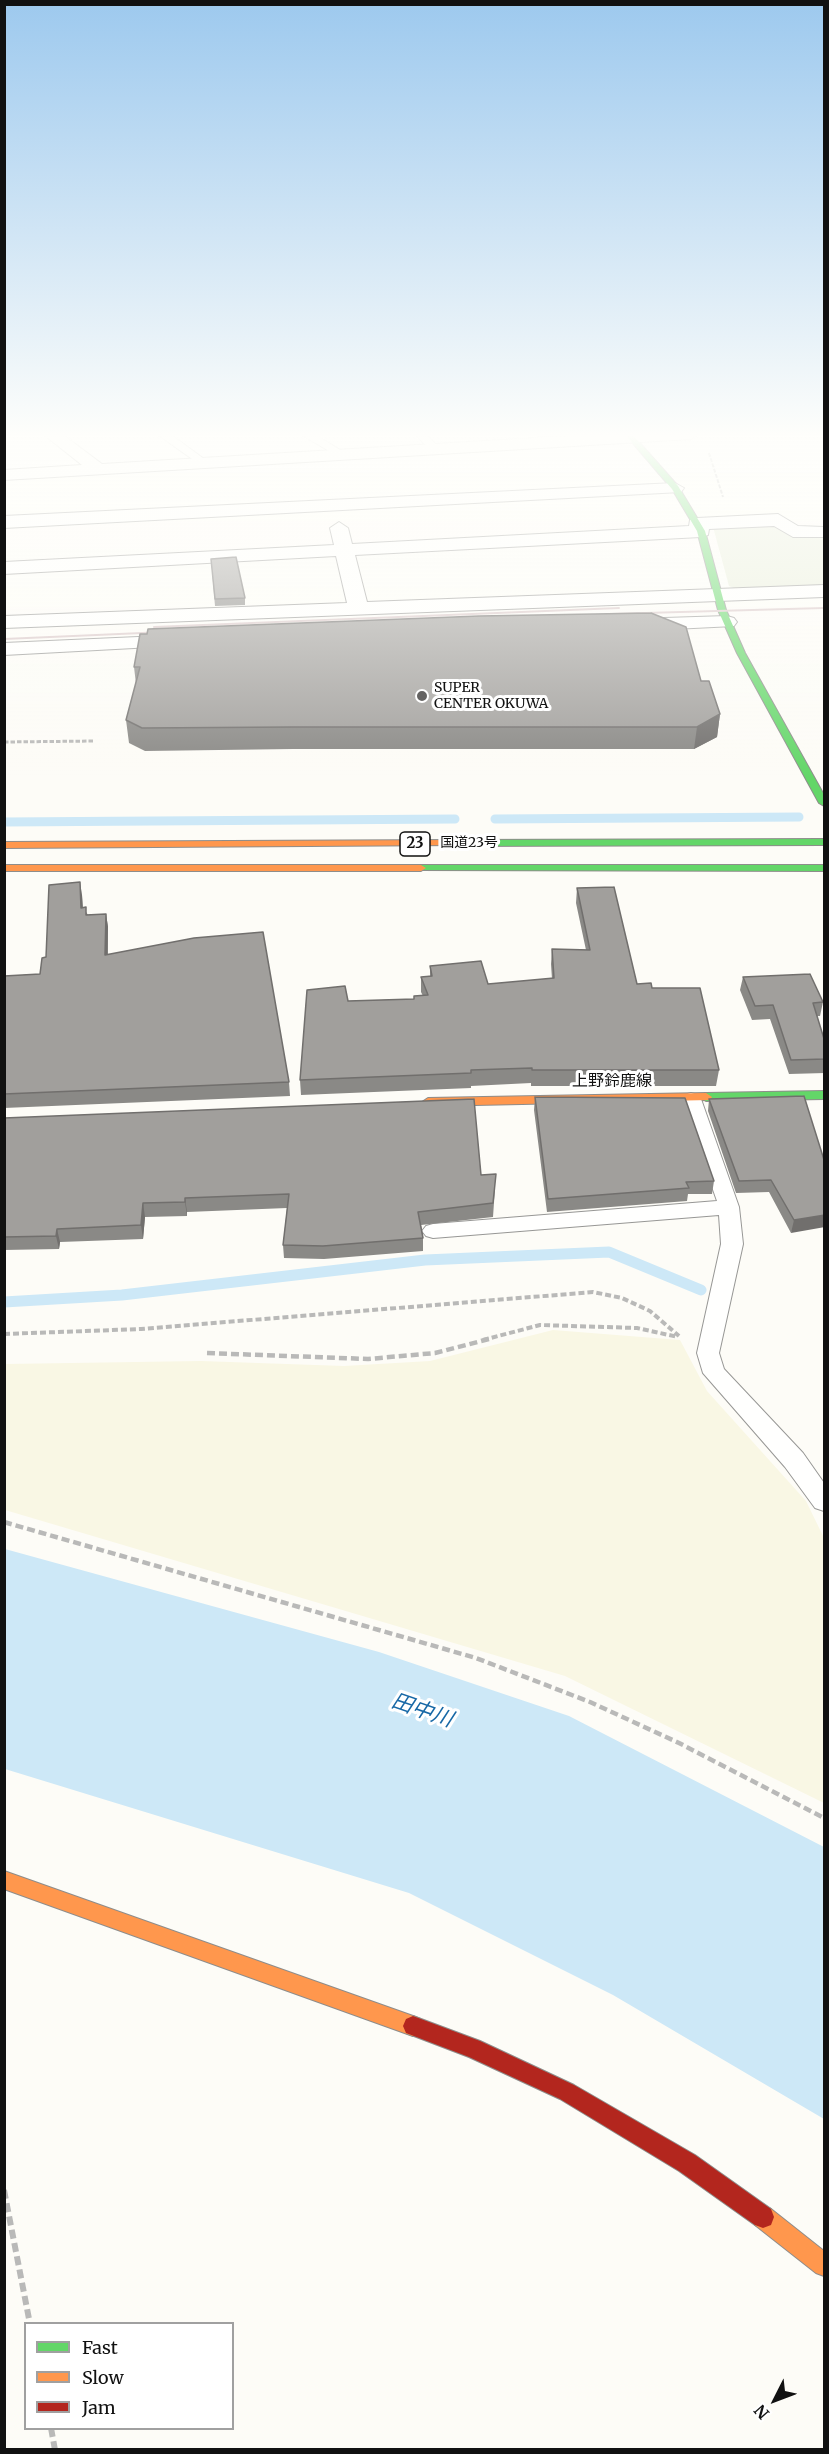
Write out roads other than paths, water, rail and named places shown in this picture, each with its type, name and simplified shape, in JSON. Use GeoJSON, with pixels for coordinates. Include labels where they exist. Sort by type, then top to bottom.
{"type":"FeatureCollection","features":[{"type":"Feature","properties":{"kind":"main road"},"geometry":{"type":"LineString","coordinates":[[708,549],[715,593],[727,622],[785,735],[825,803]]}},
{"type":"Feature","properties":{"kind":"main road","name":"国道23号"},"geometry":{"type":"LineString","coordinates":[[4,845],[825,842]]}},
{"type":"Feature","properties":{"kind":"main road","name":"国道23号"},"geometry":{"type":"LineString","coordinates":[[4,868],[825,868]]}},
{"type":"Feature","properties":{"kind":"main road","name":"上野鈴鹿線"},"geometry":{"type":"LineString","coordinates":[[411,1102],[599,1097],[691,1099],[825,1095]]}},
{"type":"Feature","properties":{"kind":"main road"},"geometry":{"type":"LineString","coordinates":[[4,1880],[473,2048],[567,2092],[687,2163],[774,2225],[825,2265]]}},
{"type":"Feature","properties":{"kind":"street"},"geometry":{"type":"LineString","coordinates":[[344,549],[358,608]]}},
{"type":"Feature","properties":{"kind":"street"},"geometry":{"type":"LineString","coordinates":[[4,568],[352,549]]}},
{"type":"Feature","properties":{"kind":"street"},"geometry":{"type":"LineString","coordinates":[[4,622],[715,593],[825,591]]}},
{"type":"Feature","properties":{"kind":"street"},"geometry":{"type":"LineString","coordinates":[[612,625],[727,622]]}},
{"type":"Feature","properties":{"kind":"street"},"geometry":{"type":"LineString","coordinates":[[4,649],[206,640]]}},
{"type":"Feature","properties":{"kind":"lane"},"geometry":{"type":"LineString","coordinates":[[691,1099],[729,1207],[732,1244],[708,1353],[714,1373],[794,1460],[825,1501]]}},
{"type":"Feature","properties":{"kind":"lane"},"geometry":{"type":"LineString","coordinates":[[433,1231],[729,1207]]}},
{"type":"Feature","properties":{"kind":"water","name":"田中川"},"geometry":{"type":"Polygon","coordinates":[[[5,1549],[379,1652],[569,1716],[824,1847],[824,2119],[613,1995],[409,1893],[5,1769],[5,1549]]]}},
{"type":"Feature","properties":{"kind":"waterway"},"geometry":{"type":"LineString","coordinates":[[495,819],[799,817]]}},
{"type":"Feature","properties":{"kind":"waterway"},"geometry":{"type":"LineString","coordinates":[[4,822],[455,819]]}},
{"type":"Feature","properties":{"kind":"waterway"},"geometry":{"type":"LineString","coordinates":[[4,1302],[122,1295],[425,1260],[609,1252],[701,1290]]}},
{"type":"Feature","properties":{"kind":"railway"},"geometry":{"type":"LineString","coordinates":[[154,627],[619,608]]}},
{"type":"Feature","properties":{"kind":"railway"},"geometry":{"type":"LineString","coordinates":[[609,614],[824,608]]}},
{"type":"Feature","properties":{"kind":"railway"},"geometry":{"type":"LineString","coordinates":[[4,639],[165,632]]}},
{"type":"Feature","properties":{"kind":"place","name":"SUPER CENTER OKUWA"},"geometry":{"type":"Point","coordinates":[422,696]}}]}
